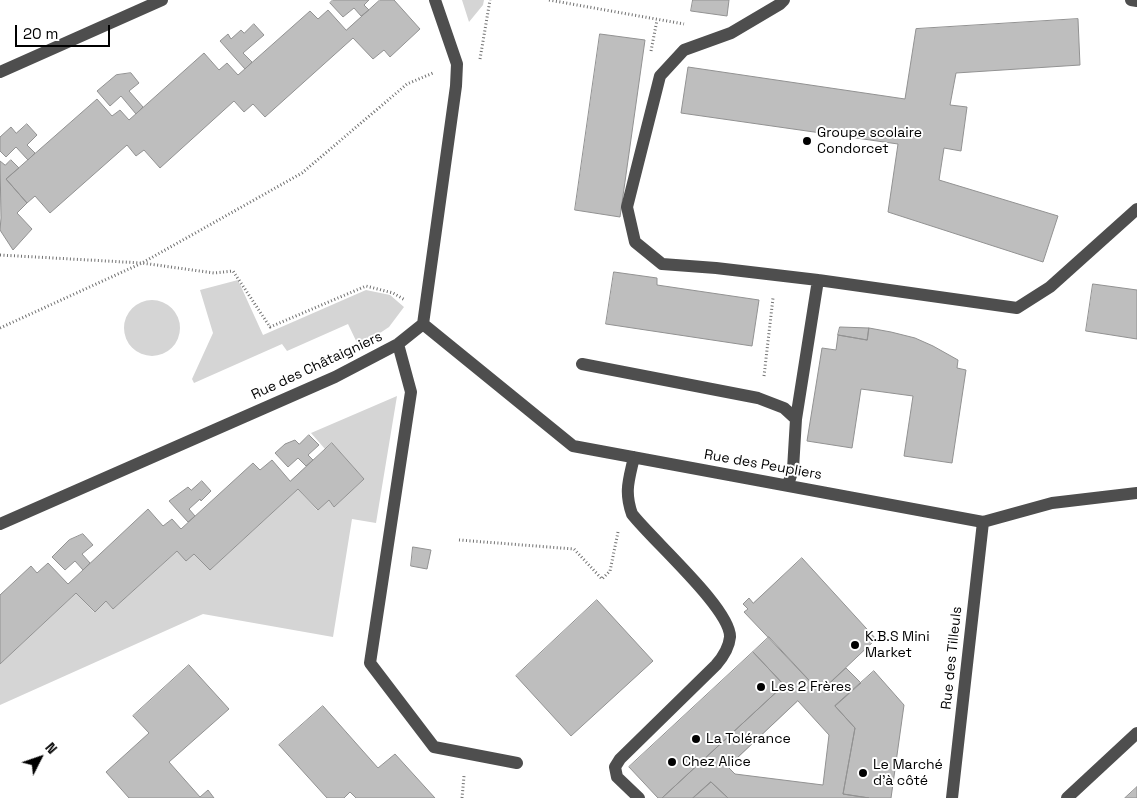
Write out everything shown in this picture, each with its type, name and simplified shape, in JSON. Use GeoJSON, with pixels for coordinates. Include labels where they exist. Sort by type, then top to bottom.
{"type":"FeatureCollection","features":[{"type":"Feature","properties":{"kind":"street"},"geometry":{"type":"LineString","coordinates":[[0,72],[162,0]]}},
{"type":"Feature","properties":{"kind":"street"},"geometry":{"type":"LineString","coordinates":[[422,324],[455,95],[457,64],[435,0]]}},
{"type":"Feature","properties":{"kind":"street"},"geometry":{"type":"LineString","coordinates":[[784,0],[731,33],[684,50],[660,76],[627,207],[635,242],[662,264],[716,268],[818,280],[1017,308],[1050,287],[1137,209]]}},
{"type":"Feature","properties":{"kind":"street"},"geometry":{"type":"LineString","coordinates":[[1130,0],[1137,1]]}},
{"type":"Feature","properties":{"kind":"street"},"geometry":{"type":"LineString","coordinates":[[788,485],[793,469],[796,420],[818,280]]}},
{"type":"Feature","properties":{"kind":"street","name":"Rue des Châtaigniers"},"geometry":{"type":"LineString","coordinates":[[0,524],[335,377],[398,344],[422,324]]}},
{"type":"Feature","properties":{"kind":"street","name":"Rue des Peupliers"},"geometry":{"type":"LineString","coordinates":[[422,324],[573,446],[983,522],[1052,503],[1137,493]]}},
{"type":"Feature","properties":{"kind":"street"},"geometry":{"type":"LineString","coordinates":[[398,344],[410,392],[370,662],[434,747],[517,763]]}},
{"type":"Feature","properties":{"kind":"street"},"geometry":{"type":"LineString","coordinates":[[582,364],[758,398],[784,408],[796,420]]}},
{"type":"Feature","properties":{"kind":"street"},"geometry":{"type":"LineString","coordinates":[[634,457],[628,483],[627,499],[632,514],[715,604],[726,622],[730,637],[726,653],[716,665],[620,759],[615,767],[617,777],[639,798]]}},
{"type":"Feature","properties":{"kind":"street","name":"Rue des Tilleuls"},"geometry":{"type":"LineString","coordinates":[[952,798],[983,522]]}},
{"type":"Feature","properties":{"kind":"street"},"geometry":{"type":"LineString","coordinates":[[1067,798],[1137,734]]}},
{"type":"Feature","properties":{"kind":"path"},"geometry":{"type":"LineString","coordinates":[[0,328],[142,264],[302,173],[406,84],[457,64],[479,64],[490,0]]}},
{"type":"Feature","properties":{"kind":"path"},"geometry":{"type":"LineString","coordinates":[[549,0],[685,25]]}},
{"type":"Feature","properties":{"kind":"path"},"geometry":{"type":"LineString","coordinates":[[0,255],[142,264],[214,273],[233,271],[270,327],[366,286],[393,293],[409,303],[400,320],[412,332]]}},
{"type":"Feature","properties":{"kind":"path"},"geometry":{"type":"LineString","coordinates":[[758,398],[764,382],[776,275]]}},
{"type":"Feature","properties":{"kind":"path"},"geometry":{"type":"LineString","coordinates":[[459,540],[574,549],[602,579],[610,572],[621,518],[632,514]]}},
{"type":"Feature","properties":{"kind":"shaded area"},"geometry":{"type":"Polygon","coordinates":[[[462,0],[484,0],[483,5],[469,22],[462,0]]]}},
{"type":"Feature","properties":{"kind":"shaded area"},"geometry":{"type":"Polygon","coordinates":[[[238,280],[263,335],[366,290],[390,295],[404,307],[389,327],[359,347],[348,324],[287,351],[282,344],[194,383],[192,379],[213,333],[200,290],[238,280]]]}},
{"type":"Feature","properties":{"kind":"shaded area"},"geometry":{"type":"Polygon","coordinates":[[[152,300],[163,302],[172,308],[178,317],[180,328],[178,339],[172,348],[163,354],[152,356],[141,354],[132,348],[126,339],[124,328],[126,317],[132,308],[141,302],[152,300]]]}},
{"type":"Feature","properties":{"kind":"shaded area"},"geometry":{"type":"Polygon","coordinates":[[[397,396],[376,523],[352,519],[333,637],[203,614],[0,705],[0,664],[76,593],[94,612],[106,601],[113,609],[177,551],[194,554],[210,570],[298,489],[317,510],[329,500],[334,507],[364,479],[332,443],[325,449],[311,433],[397,396]]]}},
{"type":"Feature","properties":{"kind":"building"},"geometry":{"type":"Polygon","coordinates":[[[333,0],[369,0],[364,5],[369,10],[361,16],[354,8],[343,17],[330,3],[333,0]]]}},
{"type":"Feature","properties":{"kind":"building"},"geometry":{"type":"Polygon","coordinates":[[[380,0],[394,0],[420,29],[390,57],[384,50],[373,59],[353,38],[265,117],[253,104],[244,112],[234,101],[160,168],[144,150],[136,156],[127,145],[50,213],[35,196],[27,203],[6,179],[97,99],[112,116],[120,110],[129,120],[204,53],[219,70],[227,63],[238,75],[310,11],[318,19],[328,10],[346,30],[380,0]]]}},
{"type":"Feature","properties":{"kind":"building"},"geometry":{"type":"Polygon","coordinates":[[[693,0],[729,0],[727,16],[691,11],[693,0]]]}},
{"type":"Feature","properties":{"kind":"building"},"geometry":{"type":"Polygon","coordinates":[[[1078,19],[1080,65],[956,73],[950,105],[967,107],[961,151],[944,148],[939,180],[1058,216],[1043,262],[888,212],[898,144],[681,113],[688,67],[905,99],[916,29],[1078,19]]]}},
{"type":"Feature","properties":{"kind":"building"},"geometry":{"type":"Polygon","coordinates":[[[254,24],[264,35],[243,53],[252,62],[245,69],[220,41],[228,34],[231,39],[241,30],[244,33],[254,24]]]}},
{"type":"Feature","properties":{"kind":"building"},"geometry":{"type":"Polygon","coordinates":[[[600,34],[645,40],[620,217],[575,210],[600,34]]]}},
{"type":"Feature","properties":{"kind":"building"},"geometry":{"type":"Polygon","coordinates":[[[131,73],[139,83],[129,91],[143,107],[136,114],[121,96],[110,106],[97,91],[116,75],[131,73]]]}},
{"type":"Feature","properties":{"kind":"building"},"geometry":{"type":"Polygon","coordinates":[[[27,124],[37,135],[27,145],[35,153],[28,160],[16,147],[6,157],[0,151],[0,137],[11,127],[16,133],[27,124]]]}},
{"type":"Feature","properties":{"kind":"building"},"geometry":{"type":"Polygon","coordinates":[[[11,160],[19,168],[6,179],[27,203],[17,213],[32,229],[13,250],[0,230],[0,161],[5,165],[11,160]]]}},
{"type":"Feature","properties":{"kind":"building"},"geometry":{"type":"Polygon","coordinates":[[[614,272],[657,278],[657,285],[759,300],[752,346],[606,324],[614,272]]]}},
{"type":"Feature","properties":{"kind":"building"},"geometry":{"type":"Polygon","coordinates":[[[1093,284],[1137,290],[1137,339],[1086,331],[1093,284]]]}},
{"type":"Feature","properties":{"kind":"building"},"geometry":{"type":"Polygon","coordinates":[[[840,327],[869,328],[867,340],[838,335],[840,327]]]}},
{"type":"Feature","properties":{"kind":"building"},"geometry":{"type":"Polygon","coordinates":[[[869,328],[915,338],[958,360],[957,368],[966,370],[952,463],[904,456],[913,396],[861,389],[852,448],[807,441],[822,348],[836,350],[838,335],[867,340],[869,328]]]}},
{"type":"Feature","properties":{"kind":"building"},"geometry":{"type":"Polygon","coordinates":[[[309,435],[319,445],[308,455],[313,460],[306,466],[298,458],[288,467],[275,453],[285,444],[295,440],[299,444],[309,435]]]}},
{"type":"Feature","properties":{"kind":"building"},"geometry":{"type":"Polygon","coordinates":[[[332,443],[364,479],[334,507],[329,500],[318,510],[298,489],[210,570],[194,554],[186,561],[177,551],[113,609],[106,601],[95,612],[76,593],[0,664],[0,595],[31,566],[37,573],[48,563],[68,584],[148,509],[163,526],[172,519],[181,529],[253,463],[260,470],[272,460],[290,481],[332,443]]]}},
{"type":"Feature","properties":{"kind":"building"},"geometry":{"type":"Polygon","coordinates":[[[202,481],[211,491],[189,509],[195,516],[188,522],[169,501],[188,487],[191,490],[202,481]]]}},
{"type":"Feature","properties":{"kind":"building"},"geometry":{"type":"Polygon","coordinates":[[[83,534],[93,545],[82,554],[90,563],[83,570],[75,561],[65,570],[52,557],[69,540],[83,534]]]}},
{"type":"Feature","properties":{"kind":"building"},"geometry":{"type":"Polygon","coordinates":[[[413,547],[431,550],[427,569],[411,566],[413,547]]]}},
{"type":"Feature","properties":{"kind":"building"},"geometry":{"type":"Polygon","coordinates":[[[802,558],[876,639],[820,692],[744,612],[748,609],[743,604],[749,598],[753,603],[802,558]]]}},
{"type":"Feature","properties":{"kind":"building"},"geometry":{"type":"Polygon","coordinates":[[[597,600],[653,661],[571,736],[516,676],[597,600]]]}},
{"type":"Feature","properties":{"kind":"building"},"geometry":{"type":"Polygon","coordinates":[[[769,637],[820,692],[846,668],[861,683],[835,706],[855,728],[843,794],[869,798],[728,798],[711,782],[693,798],[662,798],[784,685],[753,652],[769,637]],[[798,701],[728,767],[735,774],[823,785],[829,735],[798,701]]]}},
{"type":"Feature","properties":{"kind":"building"},"geometry":{"type":"Polygon","coordinates":[[[753,652],[784,685],[662,798],[658,798],[629,767],[753,652]]]}},
{"type":"Feature","properties":{"kind":"building"},"geometry":{"type":"Polygon","coordinates":[[[189,665],[229,709],[169,762],[200,797],[208,790],[214,798],[129,798],[106,772],[149,733],[133,716],[189,665]]]}},
{"type":"Feature","properties":{"kind":"building"},"geometry":{"type":"Polygon","coordinates":[[[874,671],[904,705],[891,798],[869,798],[843,794],[855,728],[835,706],[874,671]]]}},
{"type":"Feature","properties":{"kind":"building"},"geometry":{"type":"Polygon","coordinates":[[[323,706],[378,768],[395,754],[435,798],[356,798],[350,792],[344,798],[327,798],[279,745],[323,706]]]}},
{"type":"Feature","properties":{"kind":"building"},"geometry":{"type":"Polygon","coordinates":[[[711,782],[728,798],[693,798],[711,782]]]}},
{"type":"Feature","properties":{"kind":"building"},"geometry":{"type":"Polygon","coordinates":[[[1137,787],[1137,798],[1125,798],[1137,787]]]}},
{"type":"Feature","properties":{"kind":"place","name":"Groupe scolaire Condorcet"},"geometry":{"type":"Point","coordinates":[807,141]}},
{"type":"Feature","properties":{"kind":"place","name":"K.B.S Mini Market"},"geometry":{"type":"Point","coordinates":[855,645]}},
{"type":"Feature","properties":{"kind":"place","name":"Les 2 Frères"},"geometry":{"type":"Point","coordinates":[761,687]}},
{"type":"Feature","properties":{"kind":"place","name":"La Tolérance"},"geometry":{"type":"Point","coordinates":[696,739]}},
{"type":"Feature","properties":{"kind":"place","name":"Chez Alice"},"geometry":{"type":"Point","coordinates":[672,762]}},
{"type":"Feature","properties":{"kind":"place","name":"Le Marché d’à côté"},"geometry":{"type":"Point","coordinates":[863,773]}}]}
